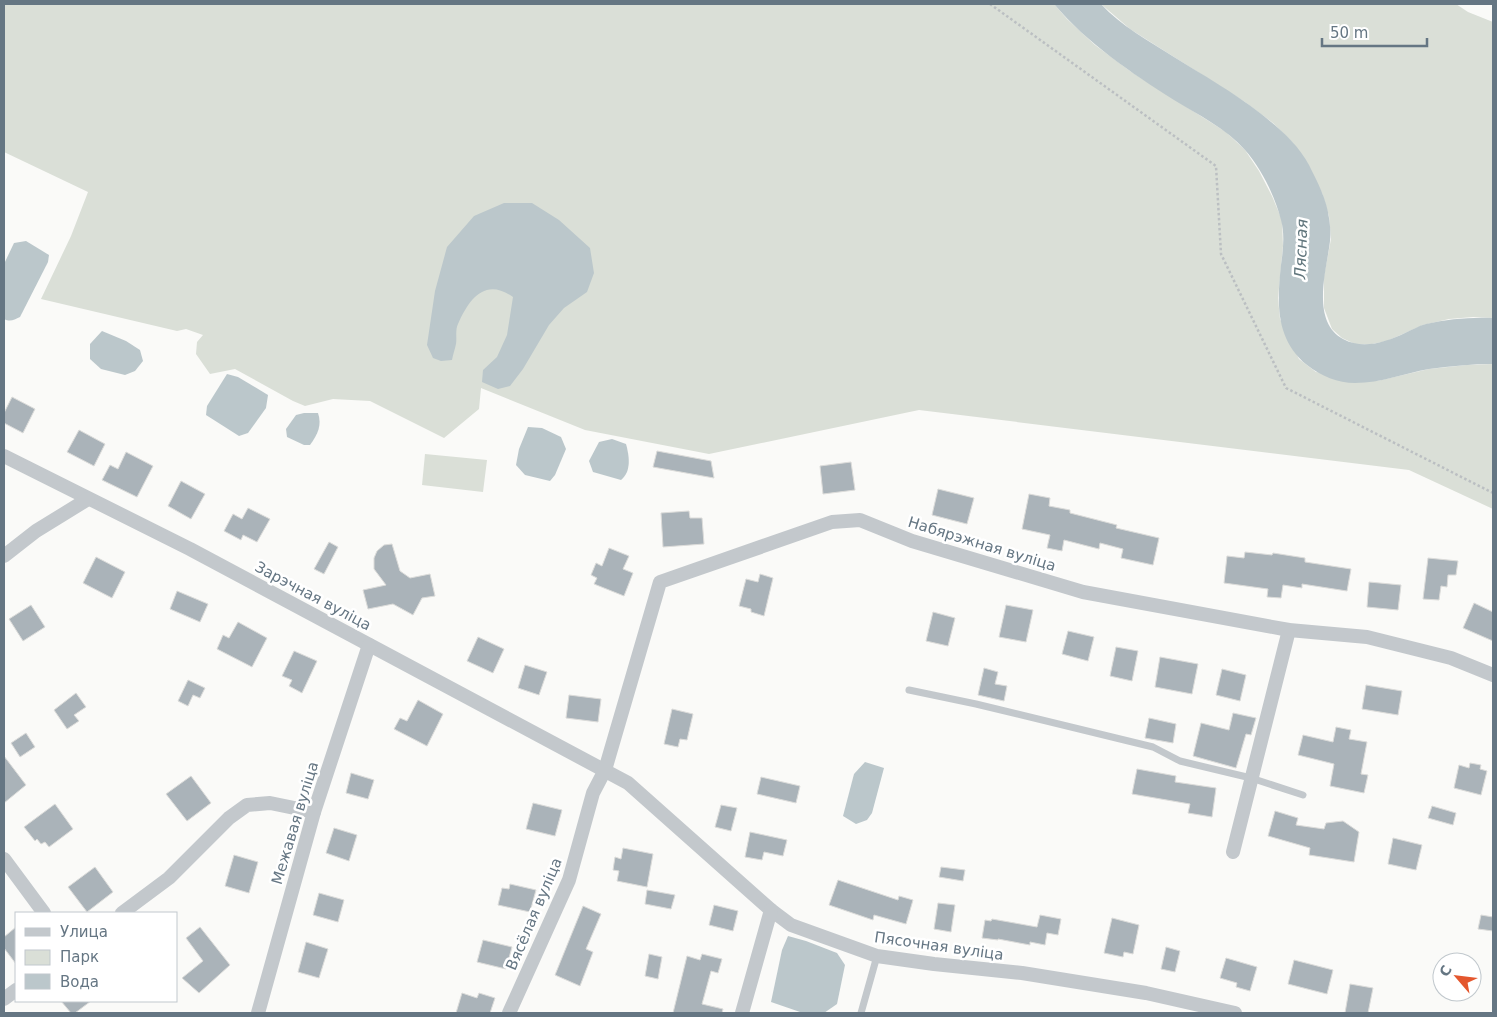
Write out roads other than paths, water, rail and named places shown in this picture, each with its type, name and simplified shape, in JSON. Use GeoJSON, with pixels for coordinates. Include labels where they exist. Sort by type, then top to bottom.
{"type":"FeatureCollection","features":[{"type":"Feature","properties":{"kind":"street","name":"Зарэчная вуліца"},"geometry":{"type":"LineString","coordinates":[[4,456],[190,549],[605,770]]}},
{"type":"Feature","properties":{"kind":"street"},"geometry":{"type":"LineString","coordinates":[[4,556],[36,531],[88,499]]}},
{"type":"Feature","properties":{"kind":"street","name":"Набярэжная вуліца"},"geometry":{"type":"LineString","coordinates":[[605,770],[660,582],[832,522],[860,520],[912,541],[1083,592],[1289,630],[1366,637],[1452,658],[1493,675]]}},
{"type":"Feature","properties":{"kind":"street"},"geometry":{"type":"LineString","coordinates":[[1232,852],[1289,630]]}},
{"type":"Feature","properties":{"kind":"street","name":"Межавая вуліца"},"geometry":{"type":"LineString","coordinates":[[258,1013],[314,812],[369,645]]}},
{"type":"Feature","properties":{"kind":"street","name":"Пясочная вуліца"},"geometry":{"type":"LineString","coordinates":[[605,770],[628,783],[771,910],[791,925],[877,956],[1022,973],[1146,992],[1235,1013]]}},
{"type":"Feature","properties":{"kind":"street","name":"Вясёлая вуліца"},"geometry":{"type":"LineString","coordinates":[[509,1013],[569,880],[594,793],[605,770]]}},
{"type":"Feature","properties":{"kind":"street"},"geometry":{"type":"LineString","coordinates":[[123,912],[169,878],[229,818],[247,805],[270,803],[314,812]]}},
{"type":"Feature","properties":{"kind":"street"},"geometry":{"type":"LineString","coordinates":[[4,859],[43,912]]}},
{"type":"Feature","properties":{"kind":"street"},"geometry":{"type":"LineString","coordinates":[[742,1013],[771,910]]}},
{"type":"Feature","properties":{"kind":"street"},"geometry":{"type":"LineString","coordinates":[[4,999],[15,991]]}},
{"type":"Feature","properties":{"kind":"lane"},"geometry":{"type":"LineString","coordinates":[[909,690],[976,704],[1153,747],[1180,761],[1251,778],[1303,794]]}},
{"type":"Feature","properties":{"kind":"lane"},"geometry":{"type":"LineString","coordinates":[[861,1013],[877,956]]}},
{"type":"Feature","properties":{"kind":"water","name":"Лясная"},"geometry":{"type":"Polygon","coordinates":[[[1054,4],[1101,4],[1136,33],[1250,105],[1274,124],[1293,143],[1309,165],[1328,211],[1330,238],[1323,294],[1327,320],[1333,331],[1343,339],[1351,342],[1374,344],[1434,322],[1467,318],[1493,318],[1493,364],[1429,369],[1365,383],[1342,382],[1330,378],[1307,365],[1289,344],[1280,319],[1279,293],[1283,231],[1271,192],[1257,165],[1229,135],[1126,68],[1095,45],[1054,4]]]}},
{"type":"Feature","properties":{"kind":"water"},"geometry":{"type":"Polygon","coordinates":[[[504,203],[532,203],[559,220],[590,248],[594,273],[587,292],[564,308],[549,325],[523,369],[510,386],[498,389],[482,382],[483,370],[497,357],[507,335],[513,297],[503,291],[494,289],[486,290],[473,299],[467,306],[457,326],[456,344],[452,360],[441,361],[433,358],[427,345],[435,291],[447,247],[474,216],[504,203]]]}},
{"type":"Feature","properties":{"kind":"water"},"geometry":{"type":"Polygon","coordinates":[[[26,241],[49,255],[48,262],[20,317],[6,320],[4,319],[4,264],[14,243],[26,241]]]}},
{"type":"Feature","properties":{"kind":"water"},"geometry":{"type":"Polygon","coordinates":[[[102,331],[126,341],[140,350],[143,361],[135,371],[125,375],[101,369],[90,359],[90,344],[102,331]]]}},
{"type":"Feature","properties":{"kind":"water"},"geometry":{"type":"Polygon","coordinates":[[[227,374],[238,377],[268,395],[266,408],[248,433],[239,436],[206,415],[207,406],[227,374]]]}},
{"type":"Feature","properties":{"kind":"water"},"geometry":{"type":"Polygon","coordinates":[[[318,413],[320,422],[310,445],[304,445],[287,437],[286,429],[296,415],[318,413]]]}},
{"type":"Feature","properties":{"kind":"water"},"geometry":{"type":"Polygon","coordinates":[[[528,427],[542,428],[561,437],[566,449],[555,475],[550,481],[525,475],[516,465],[519,449],[528,427]]]}},
{"type":"Feature","properties":{"kind":"water"},"geometry":{"type":"Polygon","coordinates":[[[612,439],[626,444],[627,448],[628,468],[621,480],[593,472],[589,461],[599,442],[612,439]]]}},
{"type":"Feature","properties":{"kind":"water"},"geometry":{"type":"Polygon","coordinates":[[[865,762],[884,768],[872,813],[867,820],[856,824],[843,816],[854,774],[865,762]]]}},
{"type":"Feature","properties":{"kind":"water"},"geometry":{"type":"Polygon","coordinates":[[[788,936],[837,953],[845,965],[837,1004],[824,1013],[803,1013],[771,1002],[782,950],[788,936]]]}}]}
